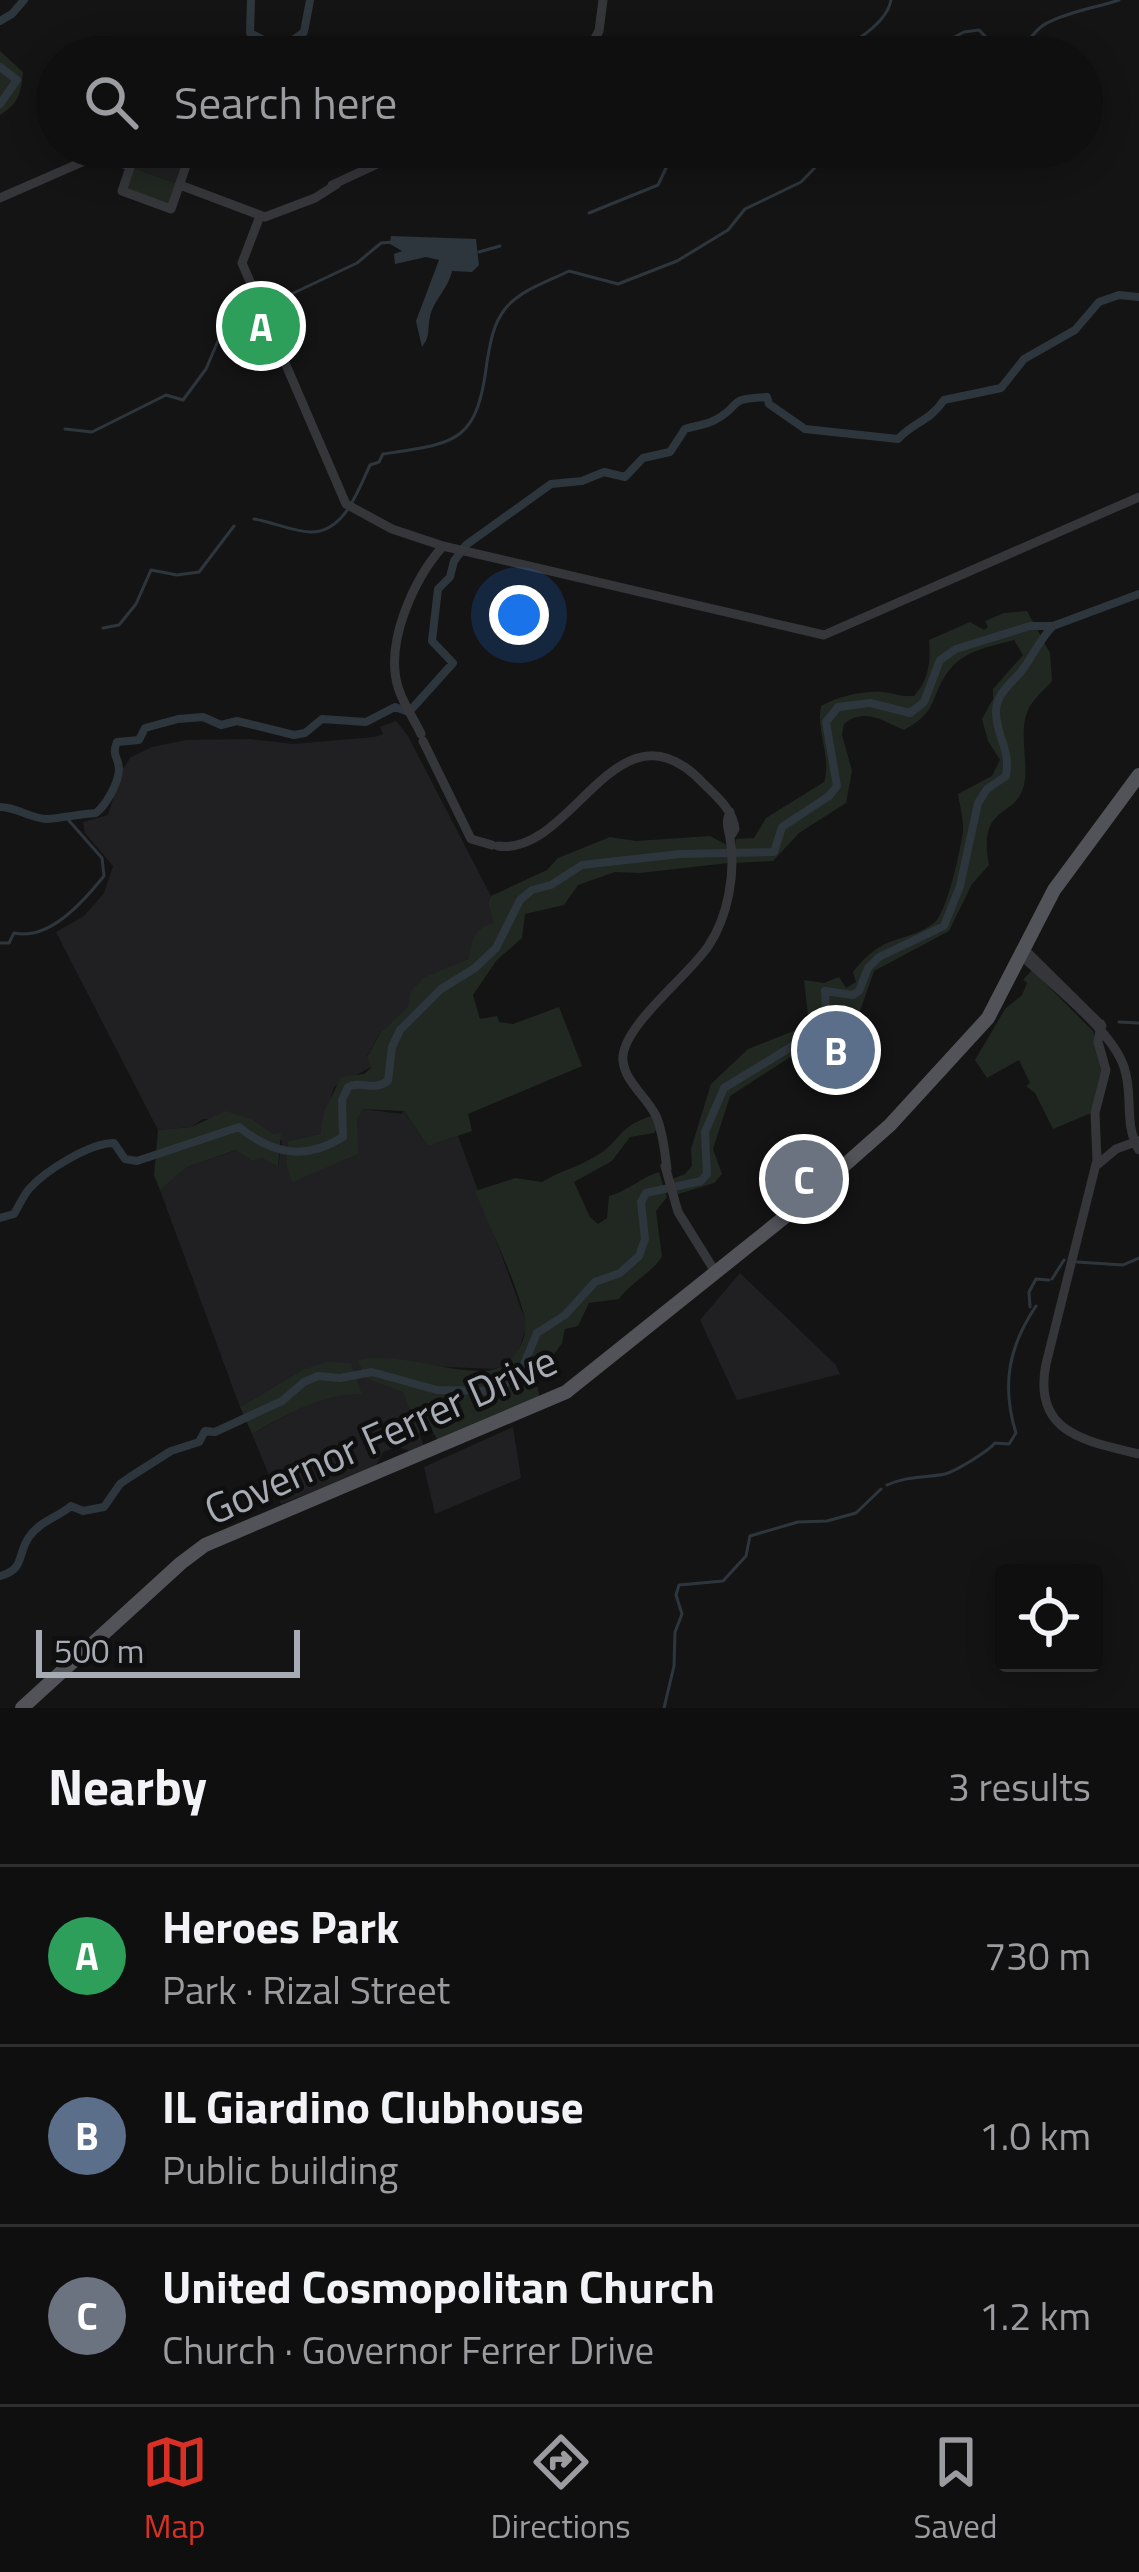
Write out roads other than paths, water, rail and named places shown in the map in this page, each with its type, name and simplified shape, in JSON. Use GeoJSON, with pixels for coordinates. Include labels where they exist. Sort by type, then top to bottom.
{"type":"FeatureCollection","features":[{"type":"Feature","properties":{"kind":"main road","name":"Governor Ferrer Drive"},"geometry":{"type":"LineString","coordinates":[[22,1708],[205,1545],[566,1392],[890,1125],[988,1018],[1054,890],[1139,775]]}},
{"type":"Feature","properties":{"kind":"street"},"geometry":{"type":"LineString","coordinates":[[596,36],[603,0]]}},
{"type":"Feature","properties":{"kind":"street"},"geometry":{"type":"LineString","coordinates":[[0,198],[70,168]]}},
{"type":"Feature","properties":{"kind":"street"},"geometry":{"type":"LineString","coordinates":[[129,168],[122,191],[170,209],[185,168]]}},
{"type":"Feature","properties":{"kind":"street"},"geometry":{"type":"LineString","coordinates":[[179,185],[271,216],[370,168]]}},
{"type":"Feature","properties":{"kind":"street"},"geometry":{"type":"LineString","coordinates":[[260,216],[242,263],[349,507],[392,529],[443,546],[824,635],[1139,497]]}},
{"type":"Feature","properties":{"kind":"street"},"geometry":{"type":"LineString","coordinates":[[443,546],[415,584],[394,658],[398,688],[471,839],[495,846],[521,846],[535,840],[607,775],[637,758],[674,761],[699,778],[730,812],[726,822],[730,841],[727,902],[712,941],[633,1032],[622,1055],[628,1077],[657,1117],[671,1196],[721,1265]]}},
{"type":"Feature","properties":{"kind":"street"},"geometry":{"type":"LineString","coordinates":[[1024,953],[1100,1028],[1124,1066],[1128,1126],[1138,1144],[1109,1154],[1094,1169]]}},
{"type":"Feature","properties":{"kind":"street"},"geometry":{"type":"LineString","coordinates":[[1100,1028],[1098,1046],[1106,1070],[1095,1113],[1099,1142],[1044,1390],[1050,1412],[1068,1432],[1139,1454]]}},
{"type":"Feature","properties":{"kind":"waterway"},"geometry":{"type":"LineString","coordinates":[[0,21],[24,0]]}},
{"type":"Feature","properties":{"kind":"waterway"},"geometry":{"type":"LineString","coordinates":[[251,0],[250,33],[256,36]]}},
{"type":"Feature","properties":{"kind":"waterway"},"geometry":{"type":"LineString","coordinates":[[299,36],[304,32],[310,0]]}},
{"type":"Feature","properties":{"kind":"waterway"},"geometry":{"type":"LineString","coordinates":[[862,36],[883,17],[891,0]]}},
{"type":"Feature","properties":{"kind":"waterway"},"geometry":{"type":"LineString","coordinates":[[1032,36],[1047,23],[1119,0]]}},
{"type":"Feature","properties":{"kind":"waterway"},"geometry":{"type":"LineString","coordinates":[[956,36],[979,30],[986,36]]}},
{"type":"Feature","properties":{"kind":"waterway"},"geometry":{"type":"LineString","coordinates":[[0,67],[17,80],[0,104]]}},
{"type":"Feature","properties":{"kind":"waterway"},"geometry":{"type":"LineString","coordinates":[[589,213],[658,185],[666,168]]}},
{"type":"Feature","properties":{"kind":"waterway"},"geometry":{"type":"LineString","coordinates":[[254,519],[310,532],[332,526],[355,498],[370,465],[383,454],[429,446],[459,434],[477,409],[495,328],[518,297],[569,271],[618,284],[677,261],[728,230],[745,209],[801,182],[815,168]]}},
{"type":"Feature","properties":{"kind":"waterway"},"geometry":{"type":"LineString","coordinates":[[264,307],[357,263],[381,243],[393,242]]}},
{"type":"Feature","properties":{"kind":"waterway"},"geometry":{"type":"LineString","coordinates":[[479,252],[500,246]]}},
{"type":"Feature","properties":{"kind":"waterway"},"geometry":{"type":"LineString","coordinates":[[0,807],[47,819],[96,813],[116,782],[117,742],[139,740],[145,728],[178,719],[203,717],[221,725],[237,721],[294,735],[305,733],[322,719],[366,722],[395,707],[409,712],[453,663],[432,641],[438,589],[450,577],[454,561],[466,545],[551,484],[582,481],[604,472],[625,477],[643,458],[670,452],[685,429],[711,422],[739,401],[753,398],[767,397],[769,404],[805,429],[898,439],[944,400],[1001,388],[1024,359],[1075,330],[1099,302],[1119,295],[1139,297]]}},
{"type":"Feature","properties":{"kind":"waterway"},"geometry":{"type":"LineString","coordinates":[[65,429],[92,432],[166,395],[183,400],[206,369],[224,327],[256,310]]}},
{"type":"Feature","properties":{"kind":"waterway"},"geometry":{"type":"LineString","coordinates":[[103,628],[119,625],[136,604],[151,570],[177,575],[199,572],[234,526]]}},
{"type":"Feature","properties":{"kind":"waterway"},"geometry":{"type":"LineString","coordinates":[[0,1218],[14,1214],[29,1189],[46,1174],[104,1144],[114,1143],[125,1159],[137,1161],[239,1127],[264,1143],[289,1151],[329,1145],[343,1137],[342,1100],[348,1087],[388,1081],[392,1047],[400,1030],[441,989],[496,948],[520,900],[532,890],[551,885],[582,865],[680,854],[774,852],[782,827],[837,786],[826,722],[838,707],[870,703],[910,713],[924,702],[940,660],[956,649],[1030,626],[1053,626],[1139,594]]}},
{"type":"Feature","properties":{"kind":"waterway"},"geometry":{"type":"LineString","coordinates":[[0,1576],[17,1566],[25,1543],[43,1523],[71,1506],[83,1511],[104,1507],[120,1484],[171,1451],[199,1442],[205,1431],[215,1432],[282,1401],[318,1376],[340,1378],[372,1372],[437,1390],[499,1391],[524,1364],[537,1333],[565,1315],[595,1282],[620,1273],[639,1256],[645,1239],[641,1202],[646,1193],[701,1181],[707,1174],[705,1132],[724,1088],[796,1044],[827,1031],[825,991],[853,995],[879,957],[944,926],[960,886],[978,803],[987,789],[1006,776],[998,700],[1053,626]]}},
{"type":"Feature","properties":{"kind":"waterway"},"geometry":{"type":"LineString","coordinates":[[0,943],[9,943],[14,933],[27,934],[52,925],[76,908],[104,876],[102,858],[64,815]]}},
{"type":"Feature","properties":{"kind":"waterway"},"geometry":{"type":"LineString","coordinates":[[1119,1022],[1139,1023]]}},
{"type":"Feature","properties":{"kind":"waterway"},"geometry":{"type":"LineString","coordinates":[[1077,1262],[1123,1265],[1139,1258]]}},
{"type":"Feature","properties":{"kind":"waterway"},"geometry":{"type":"LineString","coordinates":[[1052,1279],[1064,1260]]}},
{"type":"Feature","properties":{"kind":"waterway"},"geometry":{"type":"LineString","coordinates":[[1030,1307],[1029,1292],[1036,1279],[1049,1280]]}},
{"type":"Feature","properties":{"kind":"waterway"},"geometry":{"type":"LineString","coordinates":[[887,1485],[945,1474],[995,1443],[1009,1444],[1016,1433],[1009,1399],[1010,1367],[1019,1336],[1036,1306]]}},
{"type":"Feature","properties":{"kind":"waterway"},"geometry":{"type":"LineString","coordinates":[[664,1708],[682,1614],[676,1595],[679,1585],[723,1581],[746,1556],[750,1536],[856,1513],[881,1489]]}},
{"type":"Feature","properties":{"kind":"place","name":"Heroes Park"},"geometry":{"type":"Point","coordinates":[261,326]}},
{"type":"Feature","properties":{"kind":"place","name":"IL Giardino Clubhouse"},"geometry":{"type":"Point","coordinates":[836,1050]}},
{"type":"Feature","properties":{"kind":"place","name":"United Cosmopolitan Church"},"geometry":{"type":"Point","coordinates":[804,1179]}}]}
